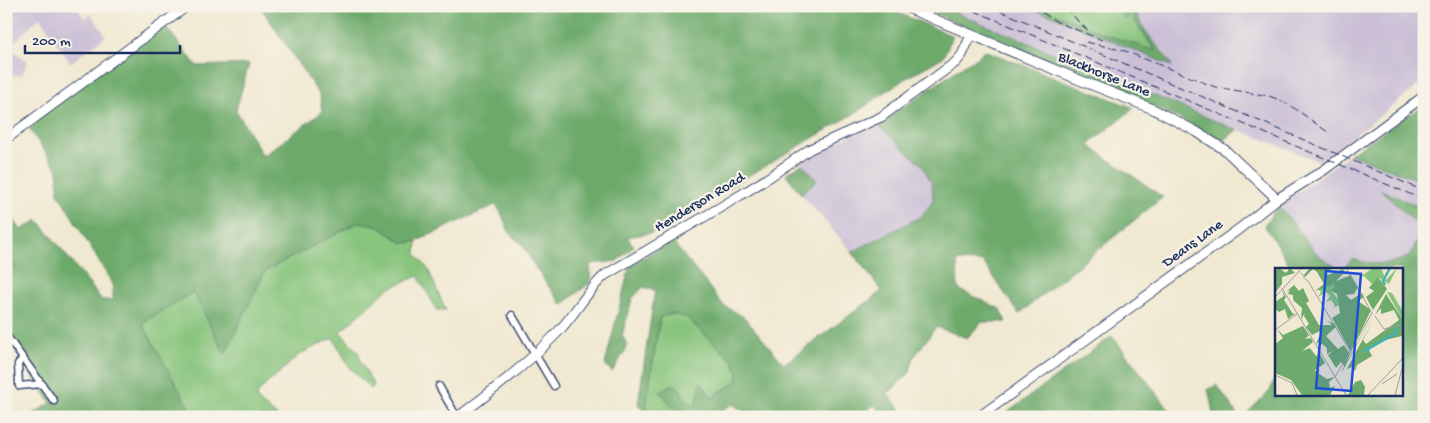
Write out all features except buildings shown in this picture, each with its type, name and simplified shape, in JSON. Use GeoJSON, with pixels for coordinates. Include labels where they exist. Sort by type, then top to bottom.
{"type":"FeatureCollection","features":[{"type":"Feature","properties":{"kind":"street"},"geometry":{"type":"LineString","coordinates":[[6,139],[187,6]]}},
{"type":"Feature","properties":{"kind":"street","name":"Blackhorse Lane"},"geometry":{"type":"LineString","coordinates":[[903,6],[1153,110],[1197,132],[1225,150],[1277,199]]}},
{"type":"Feature","properties":{"kind":"street","name":"Henderson Road"},"geometry":{"type":"LineString","coordinates":[[458,417],[505,382],[535,354],[565,324],[594,286],[605,275],[726,204],[810,149],[881,117],[956,62],[962,55],[971,35]]}},
{"type":"Feature","properties":{"kind":"street","name":"Deans Lane"},"geometry":{"type":"LineString","coordinates":[[979,417],[1277,199],[1324,170],[1424,96]]}},
{"type":"Feature","properties":{"kind":"street"},"geometry":{"type":"LineString","coordinates":[[512,315],[554,386]]}},
{"type":"Feature","properties":{"kind":"street"},"geometry":{"type":"LineString","coordinates":[[6,335],[54,400]]}},
{"type":"Feature","properties":{"kind":"street"},"geometry":{"type":"LineString","coordinates":[[23,358],[18,364],[19,386],[42,384]]}},
{"type":"Feature","properties":{"kind":"street"},"geometry":{"type":"LineString","coordinates":[[440,386],[458,417]]}},
{"type":"Feature","properties":{"kind":"shaded area"},"geometry":{"type":"Polygon","coordinates":[[[6,6],[77,6],[84,19],[91,14],[106,36],[70,63],[40,17],[8,48],[28,61],[22,75],[6,76],[6,6]]]}},
{"type":"Feature","properties":{"kind":"shaded area"},"geometry":{"type":"Polygon","coordinates":[[[940,6],[1017,6],[1051,15],[1121,45],[1167,56],[1142,27],[1136,13],[1137,6],[1424,6],[1424,81],[1321,162],[1198,114],[940,6]]]}},
{"type":"Feature","properties":{"kind":"shaded area"},"geometry":{"type":"Polygon","coordinates":[[[878,125],[922,165],[932,184],[933,202],[922,216],[852,252],[801,194],[816,180],[802,164],[802,159],[828,145],[871,126],[878,125]]]}},
{"type":"Feature","properties":{"kind":"shaded area"},"geometry":{"type":"Polygon","coordinates":[[[1350,154],[1424,182],[1424,209],[1383,191],[1417,224],[1417,241],[1410,256],[1401,260],[1378,264],[1352,259],[1344,268],[1338,268],[1317,254],[1279,206],[1350,154]]]}},
{"type":"Feature","properties":{"kind":"green space"},"geometry":{"type":"Polygon","coordinates":[[[260,6],[324,6],[328,11],[334,6],[882,6],[953,36],[943,57],[898,83],[857,112],[651,233],[627,237],[634,246],[617,261],[590,264],[591,282],[562,305],[537,270],[522,244],[510,233],[500,211],[495,205],[417,241],[404,243],[376,225],[359,222],[265,271],[225,354],[193,292],[142,323],[194,417],[28,417],[51,403],[6,337],[6,208],[21,230],[38,220],[102,300],[113,300],[113,285],[58,193],[58,170],[25,123],[162,22],[197,66],[249,64],[236,110],[263,156],[322,112],[320,96],[260,6]]]}},
{"type":"Feature","properties":{"kind":"green space"},"geometry":{"type":"Polygon","coordinates":[[[917,6],[940,6],[1237,130],[1222,142],[1183,120],[917,6]]]}},
{"type":"Feature","properties":{"kind":"green space"},"geometry":{"type":"Polygon","coordinates":[[[1017,6],[1037,6],[1104,34],[1156,51],[1134,20],[1135,9],[1127,19],[1121,16],[1126,6],[1137,6],[1140,22],[1172,66],[1051,15],[1017,6]]]}},
{"type":"Feature","properties":{"kind":"green space"},"geometry":{"type":"Polygon","coordinates":[[[1037,6],[1126,6],[1121,16],[1135,8],[1134,20],[1156,52],[1104,34],[1037,6]]]}},
{"type":"Feature","properties":{"kind":"green space"},"geometry":{"type":"Polygon","coordinates":[[[984,50],[1134,108],[1088,145],[1163,197],[1019,314],[983,262],[957,261],[958,289],[1000,309],[1006,322],[982,322],[967,338],[936,327],[914,357],[909,374],[887,394],[907,417],[887,417],[874,405],[860,417],[808,417],[792,407],[786,417],[753,417],[732,404],[714,417],[673,417],[677,411],[660,392],[673,384],[679,388],[686,400],[696,406],[701,382],[712,398],[737,381],[738,373],[733,361],[686,317],[672,314],[660,317],[646,406],[654,417],[648,417],[638,404],[655,290],[643,287],[632,299],[622,336],[627,342],[625,351],[612,372],[605,364],[630,265],[672,241],[724,306],[744,317],[784,364],[882,291],[852,252],[922,216],[933,201],[932,184],[922,165],[878,125],[977,58],[984,50]]]}},
{"type":"Feature","properties":{"kind":"green space"},"geometry":{"type":"Polygon","coordinates":[[[1424,105],[1424,182],[1350,154],[1424,105]]]}},
{"type":"Feature","properties":{"kind":"green space"},"geometry":{"type":"Polygon","coordinates":[[[802,164],[817,180],[801,194],[786,174],[802,164]]]}},
{"type":"Feature","properties":{"kind":"green space"},"geometry":{"type":"Polygon","coordinates":[[[1381,190],[1424,209],[1424,417],[1243,417],[1270,391],[1275,377],[1275,396],[1402,396],[1402,268],[1344,268],[1352,259],[1381,264],[1395,262],[1410,256],[1417,241],[1417,224],[1381,190]]]}},
{"type":"Feature","properties":{"kind":"green space"},"geometry":{"type":"Polygon","coordinates":[[[1279,206],[1317,254],[1338,268],[1291,268],[1264,225],[1279,206]]]}},
{"type":"Feature","properties":{"kind":"green space"},"geometry":{"type":"Polygon","coordinates":[[[359,221],[376,225],[403,243],[417,241],[416,254],[428,269],[446,311],[437,310],[418,276],[389,288],[340,332],[358,352],[361,362],[374,386],[371,389],[351,369],[333,338],[300,354],[260,390],[256,398],[278,417],[194,417],[142,323],[193,292],[225,353],[265,271],[359,221]]]}},
{"type":"Feature","properties":{"kind":"green space"},"geometry":{"type":"Polygon","coordinates":[[[672,314],[686,317],[733,361],[738,373],[737,381],[711,398],[701,383],[696,406],[686,400],[679,388],[677,411],[673,417],[654,417],[646,406],[660,317],[672,314]]]}},
{"type":"Feature","properties":{"kind":"green space"},"geometry":{"type":"Polygon","coordinates":[[[1112,336],[1175,417],[1011,417],[1008,412],[1112,336]]]}},
{"type":"Feature","properties":{"kind":"green space"},"geometry":{"type":"Polygon","coordinates":[[[1217,385],[1239,417],[1215,417],[1208,389],[1217,385]]]}},
{"type":"Feature","properties":{"kind":"railway"},"geometry":{"type":"LineString","coordinates":[[963,6],[1424,200]]}},
{"type":"Feature","properties":{"kind":"railway"},"geometry":{"type":"LineString","coordinates":[[989,6],[1424,191]]}},
{"type":"Feature","properties":{"kind":"railway"},"geometry":{"type":"LineString","coordinates":[[1032,6],[1057,22],[1102,40]]}},
{"type":"Feature","properties":{"kind":"railway"},"geometry":{"type":"LineString","coordinates":[[1067,6],[1077,20],[1090,32]]}},
{"type":"Feature","properties":{"kind":"railway"},"geometry":{"type":"LineString","coordinates":[[1086,42],[1125,51],[1215,87],[1269,96],[1280,100],[1329,133]]}}]}
